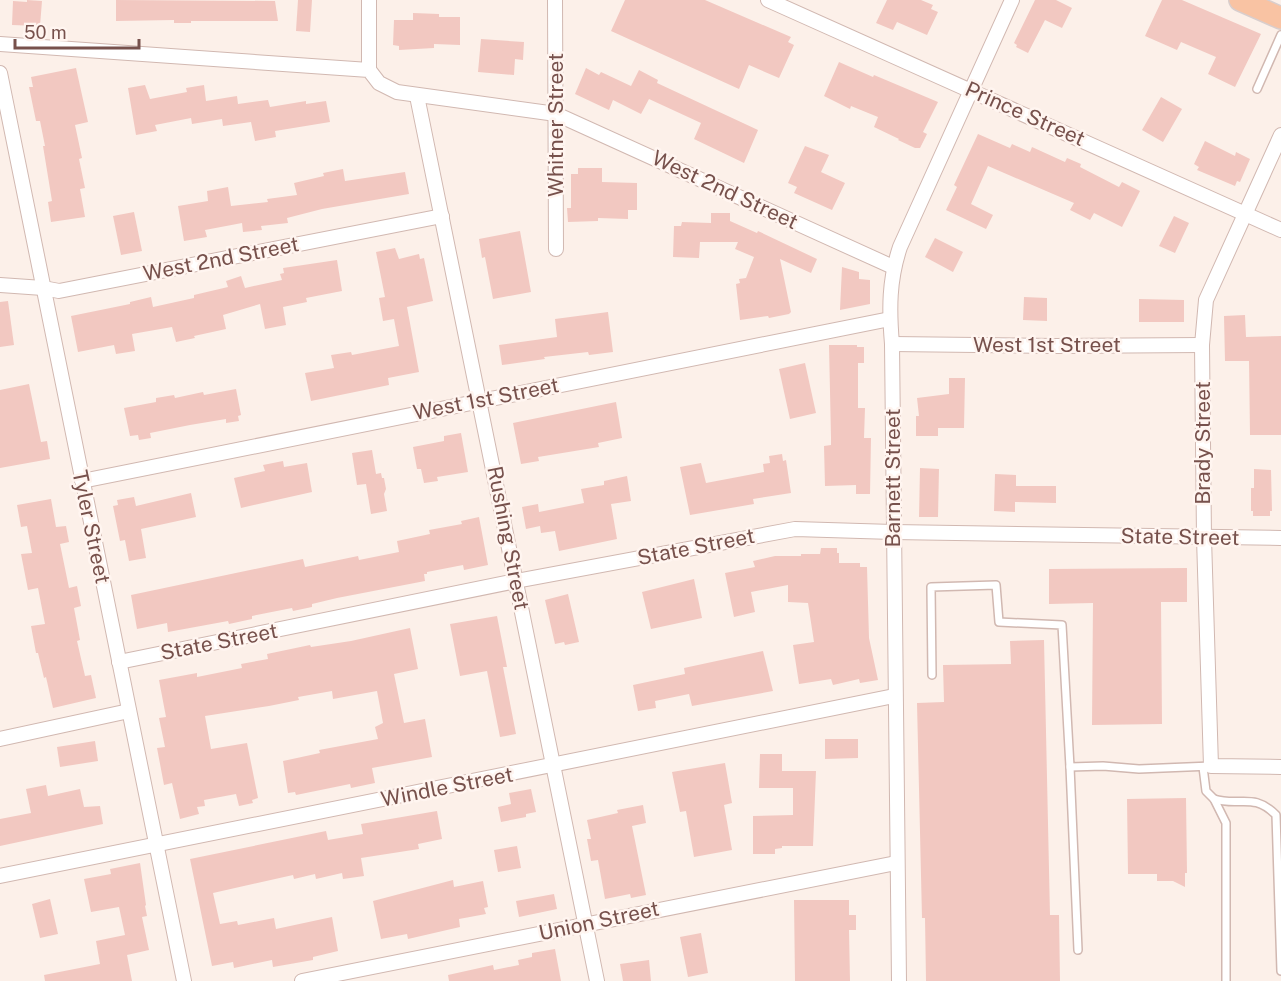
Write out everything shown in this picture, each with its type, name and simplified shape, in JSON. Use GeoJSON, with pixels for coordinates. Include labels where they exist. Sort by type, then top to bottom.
{"type":"FeatureCollection","features":[{"type":"Feature","properties":{"kind":"main road"},"geometry":{"type":"LineString","coordinates":[[1240,0],[1281,18]]}},
{"type":"Feature","properties":{"kind":"street"},"geometry":{"type":"LineString","coordinates":[[0,44],[369,70],[369,0]]}},
{"type":"Feature","properties":{"kind":"street","name":"Whitner Street"},"geometry":{"type":"LineString","coordinates":[[555,0],[556,249]]}},
{"type":"Feature","properties":{"kind":"street","name":"Prince Street"},"geometry":{"type":"LineString","coordinates":[[768,0],[1281,230]]}},
{"type":"Feature","properties":{"kind":"street","name":"Barnett Street"},"geometry":{"type":"LineString","coordinates":[[899,981],[894,696],[892,344],[889,298],[893,267],[900,247],[1012,0]]}},
{"type":"Feature","properties":{"kind":"street","name":"West 2nd Street"},"geometry":{"type":"LineString","coordinates":[[369,70],[379,83],[397,92],[556,114],[893,267]]}},
{"type":"Feature","properties":{"kind":"street","name":"Tyler Street"},"geometry":{"type":"LineString","coordinates":[[0,73],[184,981]]}},
{"type":"Feature","properties":{"kind":"street","name":"Rushing Street"},"geometry":{"type":"LineString","coordinates":[[417,96],[597,981]]}},
{"type":"Feature","properties":{"kind":"street","name":"Brady Street"},"geometry":{"type":"LineString","coordinates":[[1207,767],[1202,345],[1206,300],[1281,135]]}},
{"type":"Feature","properties":{"kind":"street","name":"West 2nd Street"},"geometry":{"type":"LineString","coordinates":[[0,285],[59,291],[442,216]]}},
{"type":"Feature","properties":{"kind":"street","name":"West 1st Street"},"geometry":{"type":"LineString","coordinates":[[82,482],[890,319]]}},
{"type":"Feature","properties":{"kind":"street","name":"West 1st Street"},"geometry":{"type":"LineString","coordinates":[[892,344],[1202,345]]}},
{"type":"Feature","properties":{"kind":"street","name":"State Street"},"geometry":{"type":"LineString","coordinates":[[119,662],[516,581],[795,529],[1281,538]]}},
{"type":"Feature","properties":{"kind":"street","name":"Windle Street"},"geometry":{"type":"LineString","coordinates":[[0,876],[894,696]]}},
{"type":"Feature","properties":{"kind":"street"},"geometry":{"type":"LineString","coordinates":[[0,739],[129,711]]}},
{"type":"Feature","properties":{"kind":"street"},"geometry":{"type":"LineString","coordinates":[[1207,767],[1281,767]]}},
{"type":"Feature","properties":{"kind":"street","name":"Union Street"},"geometry":{"type":"LineString","coordinates":[[302,981],[896,863]]}},
{"type":"Feature","properties":{"kind":"lane"},"geometry":{"type":"LineString","coordinates":[[1257,89],[1281,35]]}},
{"type":"Feature","properties":{"kind":"lane"},"geometry":{"type":"LineString","coordinates":[[932,675],[931,587],[996,585],[999,622],[1062,625],[1077,950]]}},
{"type":"Feature","properties":{"kind":"lane"},"geometry":{"type":"LineString","coordinates":[[1070,767],[1103,766],[1139,769],[1207,767],[1206,791],[1214,800],[1226,823],[1226,981]]}},
{"type":"Feature","properties":{"kind":"lane"},"geometry":{"type":"LineString","coordinates":[[1214,800],[1255,801],[1266,806],[1276,815],[1281,971]]}},
{"type":"Feature","properties":{"kind":"building"},"geometry":{"type":"Polygon","coordinates":[[[27,0],[42,1],[40,26],[12,25],[13,1],[27,2],[27,0]]]}},
{"type":"Feature","properties":{"kind":"building"},"geometry":{"type":"Polygon","coordinates":[[[116,0],[275,1],[278,21],[174,23],[174,20],[116,21],[116,0]]]}},
{"type":"Feature","properties":{"kind":"building"},"geometry":{"type":"Polygon","coordinates":[[[298,0],[312,0],[310,32],[296,31],[298,0]]]}},
{"type":"Feature","properties":{"kind":"building"},"geometry":{"type":"Polygon","coordinates":[[[625,0],[705,0],[791,37],[788,42],[794,45],[779,78],[749,65],[739,89],[611,31],[625,0]]]}},
{"type":"Feature","properties":{"kind":"building"},"geometry":{"type":"Polygon","coordinates":[[[887,0],[921,0],[933,5],[931,9],[938,12],[927,35],[897,22],[893,30],[876,23],[887,0]]]}},
{"type":"Feature","properties":{"kind":"building"},"geometry":{"type":"Polygon","coordinates":[[[1035,0],[1056,0],[1072,8],[1062,28],[1045,20],[1028,53],[1016,47],[1014,43],[1035,0]]]}},
{"type":"Feature","properties":{"kind":"building"},"geometry":{"type":"Polygon","coordinates":[[[1162,0],[1182,0],[1261,34],[1235,87],[1208,74],[1216,57],[1181,42],[1177,50],[1145,36],[1162,0]]]}},
{"type":"Feature","properties":{"kind":"building"},"geometry":{"type":"Polygon","coordinates":[[[413,13],[460,17],[460,45],[434,44],[434,48],[399,50],[399,46],[393,45],[394,20],[413,20],[413,13]]]}},
{"type":"Feature","properties":{"kind":"building"},"geometry":{"type":"Polygon","coordinates":[[[481,39],[524,42],[523,60],[515,59],[514,75],[478,72],[481,39]]]}},
{"type":"Feature","properties":{"kind":"building"},"geometry":{"type":"Polygon","coordinates":[[[839,62],[938,102],[923,132],[927,134],[920,148],[915,148],[874,127],[878,117],[851,106],[850,109],[824,96],[839,62]]]}},
{"type":"Feature","properties":{"kind":"building"},"geometry":{"type":"Polygon","coordinates":[[[76,68],[88,122],[75,125],[82,158],[79,159],[85,188],[80,189],[85,217],[51,222],[48,202],[52,201],[43,146],[45,146],[40,121],[36,121],[29,87],[33,87],[31,77],[76,68]]]}},
{"type":"Feature","properties":{"kind":"building"},"geometry":{"type":"Polygon","coordinates":[[[586,68],[599,75],[601,72],[631,86],[639,70],[658,80],[657,83],[758,130],[744,163],[694,139],[701,123],[649,99],[641,114],[613,100],[609,110],[575,94],[586,68]]]}},
{"type":"Feature","properties":{"kind":"building"},"geometry":{"type":"Polygon","coordinates":[[[145,85],[150,99],[187,92],[186,88],[204,85],[206,101],[237,96],[238,104],[268,100],[270,107],[306,101],[306,104],[326,101],[330,122],[275,131],[276,137],[255,141],[251,122],[223,126],[222,119],[192,124],[191,118],[155,125],[157,131],[136,135],[128,88],[145,85]]]}},
{"type":"Feature","properties":{"kind":"building"},"geometry":{"type":"Polygon","coordinates":[[[1161,97],[1182,109],[1163,142],[1142,130],[1161,97]]]}},
{"type":"Feature","properties":{"kind":"building"},"geometry":{"type":"Polygon","coordinates":[[[978,134],[1010,148],[1012,144],[1030,152],[1032,147],[1065,162],[1067,158],[1119,187],[1122,182],[1140,191],[1122,227],[1094,213],[1090,220],[1070,210],[1074,203],[988,166],[971,204],[993,215],[986,229],[946,210],[957,187],[954,185],[978,134]]]}},
{"type":"Feature","properties":{"kind":"building"},"geometry":{"type":"Polygon","coordinates":[[[1205,141],[1235,156],[1236,152],[1250,159],[1240,182],[1237,181],[1235,186],[1197,170],[1199,167],[1194,164],[1205,141]]]}},
{"type":"Feature","properties":{"kind":"building"},"geometry":{"type":"Polygon","coordinates":[[[805,146],[829,155],[821,172],[845,183],[832,210],[794,193],[797,187],[788,183],[805,146]]]}},
{"type":"Feature","properties":{"kind":"building"},"geometry":{"type":"Polygon","coordinates":[[[578,168],[602,168],[602,182],[637,183],[637,210],[628,210],[628,219],[598,218],[598,221],[568,222],[567,208],[571,208],[571,174],[578,174],[578,168]]]}},
{"type":"Feature","properties":{"kind":"building"},"geometry":{"type":"Polygon","coordinates":[[[343,169],[345,181],[405,172],[409,194],[322,209],[287,218],[288,223],[261,226],[262,230],[243,232],[242,223],[205,230],[207,237],[184,241],[178,206],[208,201],[207,191],[228,187],[231,206],[268,202],[267,199],[297,195],[294,183],[343,169]]]}},
{"type":"Feature","properties":{"kind":"building"},"geometry":{"type":"Polygon","coordinates":[[[134,212],[142,251],[121,255],[113,216],[134,212]]]}},
{"type":"Feature","properties":{"kind":"building"},"geometry":{"type":"Polygon","coordinates":[[[711,213],[730,213],[730,221],[757,233],[758,231],[817,259],[811,273],[780,259],[791,312],[789,314],[740,320],[736,284],[740,283],[739,279],[746,278],[754,257],[735,249],[738,242],[700,242],[699,258],[673,257],[674,226],[681,226],[682,222],[711,223],[711,213]]]}},
{"type":"Feature","properties":{"kind":"building"},"geometry":{"type":"Polygon","coordinates":[[[1174,216],[1189,223],[1175,253],[1159,246],[1174,216]]]}},
{"type":"Feature","properties":{"kind":"building"},"geometry":{"type":"Polygon","coordinates":[[[520,231],[531,292],[493,299],[479,239],[520,231]]]}},
{"type":"Feature","properties":{"kind":"building"},"geometry":{"type":"Polygon","coordinates":[[[935,238],[963,252],[953,272],[925,257],[935,238]]]}},
{"type":"Feature","properties":{"kind":"building"},"geometry":{"type":"Polygon","coordinates":[[[395,248],[399,259],[419,254],[420,259],[424,258],[433,301],[407,307],[419,372],[388,378],[389,385],[311,401],[305,373],[334,368],[331,355],[351,352],[352,355],[399,346],[394,319],[383,321],[379,298],[385,297],[376,252],[395,248]]]}},
{"type":"Feature","properties":{"kind":"building"},"geometry":{"type":"Polygon","coordinates":[[[337,260],[342,291],[306,298],[307,302],[283,307],[286,325],[265,329],[260,304],[223,315],[226,329],[194,336],[195,338],[176,342],[172,327],[132,334],[135,351],[116,354],[114,345],[78,352],[71,316],[130,304],[130,302],[151,297],[153,307],[194,298],[194,295],[228,287],[226,281],[241,276],[245,288],[282,280],[280,274],[284,273],[283,268],[337,260]]]}},
{"type":"Feature","properties":{"kind":"building"},"geometry":{"type":"Polygon","coordinates":[[[842,267],[859,272],[859,279],[870,280],[870,304],[840,310],[842,267]]]}},
{"type":"Feature","properties":{"kind":"building"},"geometry":{"type":"Polygon","coordinates":[[[1024,297],[1047,298],[1047,321],[1023,320],[1024,297]]]}},
{"type":"Feature","properties":{"kind":"building"},"geometry":{"type":"Polygon","coordinates":[[[1139,299],[1184,300],[1184,322],[1139,322],[1139,299]]]}},
{"type":"Feature","properties":{"kind":"building"},"geometry":{"type":"Polygon","coordinates":[[[8,301],[14,345],[0,347],[0,302],[8,301]]]}},
{"type":"Feature","properties":{"kind":"building"},"geometry":{"type":"Polygon","coordinates":[[[608,312],[613,352],[589,355],[588,352],[544,357],[545,359],[502,365],[499,345],[557,337],[555,319],[608,312]]]}},
{"type":"Feature","properties":{"kind":"building"},"geometry":{"type":"Polygon","coordinates":[[[1245,315],[1246,337],[1281,336],[1281,435],[1250,435],[1249,361],[1225,361],[1224,316],[1245,315]]]}},
{"type":"Feature","properties":{"kind":"building"},"geometry":{"type":"Polygon","coordinates":[[[829,345],[864,347],[864,363],[858,363],[858,408],[865,408],[864,438],[871,438],[870,494],[856,494],[856,485],[825,486],[824,446],[831,445],[829,345]]]}},
{"type":"Feature","properties":{"kind":"building"},"geometry":{"type":"Polygon","coordinates":[[[805,363],[816,413],[790,419],[779,369],[805,363]]]}},
{"type":"Feature","properties":{"kind":"building"},"geometry":{"type":"Polygon","coordinates":[[[949,378],[965,378],[964,428],[938,428],[938,436],[916,436],[916,416],[919,416],[917,398],[949,394],[949,378]]]}},
{"type":"Feature","properties":{"kind":"building"},"geometry":{"type":"Polygon","coordinates":[[[29,384],[41,442],[47,441],[50,459],[0,468],[0,390],[29,384]]]}},
{"type":"Feature","properties":{"kind":"building"},"geometry":{"type":"Polygon","coordinates":[[[236,389],[241,415],[238,416],[239,421],[226,423],[226,419],[190,425],[150,433],[151,438],[139,440],[138,435],[130,436],[124,408],[156,402],[156,398],[174,395],[175,398],[203,392],[204,395],[236,389]]]}},
{"type":"Feature","properties":{"kind":"building"},"geometry":{"type":"Polygon","coordinates":[[[616,402],[622,438],[598,443],[599,447],[538,457],[539,461],[521,464],[513,423],[616,402]]]}},
{"type":"Feature","properties":{"kind":"building"},"geometry":{"type":"Polygon","coordinates":[[[461,433],[468,472],[437,477],[438,481],[424,483],[421,469],[417,469],[413,447],[444,441],[444,436],[461,433]]]}},
{"type":"Feature","properties":{"kind":"building"},"geometry":{"type":"Polygon","coordinates":[[[372,450],[376,474],[381,473],[384,478],[387,511],[371,514],[366,484],[357,485],[352,453],[372,450]]]}},
{"type":"Feature","properties":{"kind":"building"},"geometry":{"type":"Polygon","coordinates":[[[782,454],[783,461],[786,460],[791,493],[753,499],[754,504],[690,515],[680,467],[701,463],[706,483],[764,472],[763,464],[770,463],[769,456],[782,454]]]}},
{"type":"Feature","properties":{"kind":"building"},"geometry":{"type":"Polygon","coordinates":[[[283,461],[284,467],[307,463],[312,492],[241,508],[234,478],[265,471],[263,465],[283,461]]]}},
{"type":"Feature","properties":{"kind":"building"},"geometry":{"type":"Polygon","coordinates":[[[920,468],[939,469],[938,517],[919,517],[920,468]]]}},
{"type":"Feature","properties":{"kind":"building"},"geometry":{"type":"Polygon","coordinates":[[[1254,469],[1271,470],[1272,511],[1270,511],[1270,516],[1253,516],[1253,511],[1251,511],[1254,469]]]}},
{"type":"Feature","properties":{"kind":"building"},"geometry":{"type":"Polygon","coordinates":[[[995,474],[1016,475],[1016,486],[1056,486],[1056,503],[1015,502],[1015,512],[994,511],[995,474]]]}},
{"type":"Feature","properties":{"kind":"building"},"geometry":{"type":"Polygon","coordinates":[[[627,476],[631,501],[611,504],[617,539],[559,551],[555,531],[541,533],[540,526],[526,529],[522,507],[538,504],[539,512],[584,503],[581,489],[604,485],[604,481],[627,476]]]}},
{"type":"Feature","properties":{"kind":"building"},"geometry":{"type":"Polygon","coordinates":[[[191,493],[196,517],[141,529],[146,558],[129,561],[125,540],[120,541],[113,506],[118,505],[117,500],[134,497],[136,506],[191,493]]]}},
{"type":"Feature","properties":{"kind":"building"},"geometry":{"type":"Polygon","coordinates":[[[51,499],[56,527],[66,526],[69,542],[60,544],[69,588],[77,586],[81,606],[74,608],[80,640],[77,641],[85,676],[91,675],[96,698],[53,708],[46,677],[44,678],[38,653],[36,653],[31,626],[45,624],[38,588],[28,590],[21,554],[32,553],[27,526],[21,527],[17,505],[51,499]]]}},
{"type":"Feature","properties":{"kind":"building"},"geometry":{"type":"Polygon","coordinates":[[[479,517],[488,565],[464,570],[463,565],[427,572],[424,574],[425,581],[337,598],[293,611],[292,608],[252,616],[252,619],[229,624],[228,621],[168,632],[167,623],[137,629],[131,595],[303,559],[305,567],[358,556],[359,560],[399,552],[397,541],[430,534],[429,530],[462,524],[461,521],[479,517]]]}},
{"type":"Feature","properties":{"kind":"building"},"geometry":{"type":"Polygon","coordinates":[[[821,548],[837,548],[839,563],[860,563],[860,567],[867,567],[869,638],[878,680],[860,683],[859,679],[833,685],[831,679],[799,684],[793,645],[814,642],[808,603],[788,602],[788,585],[751,592],[755,612],[734,617],[725,573],[755,567],[753,561],[775,556],[820,554],[821,548]]]}},
{"type":"Feature","properties":{"kind":"building"},"geometry":{"type":"Polygon","coordinates":[[[1187,568],[1187,602],[1161,602],[1162,724],[1092,725],[1093,603],[1049,604],[1049,569],[1187,568]]]}},
{"type":"Feature","properties":{"kind":"building"},"geometry":{"type":"Polygon","coordinates":[[[694,579],[702,618],[651,629],[642,592],[694,579]]]}},
{"type":"Feature","properties":{"kind":"building"},"geometry":{"type":"Polygon","coordinates":[[[568,594],[579,642],[565,645],[564,642],[555,644],[545,600],[568,594]]]}},
{"type":"Feature","properties":{"kind":"building"},"geometry":{"type":"Polygon","coordinates":[[[497,616],[507,667],[503,667],[516,734],[500,737],[487,671],[460,676],[450,624],[497,616]]]}},
{"type":"Feature","properties":{"kind":"building"},"geometry":{"type":"Polygon","coordinates":[[[410,628],[418,669],[394,674],[404,723],[425,719],[432,757],[372,768],[375,783],[351,788],[350,784],[296,795],[295,792],[288,793],[283,761],[320,753],[319,750],[378,739],[375,727],[383,723],[377,691],[333,699],[332,691],[298,697],[299,700],[269,706],[205,716],[211,749],[247,743],[258,798],[252,800],[253,803],[239,806],[236,794],[204,800],[205,806],[197,807],[199,814],[180,819],[172,783],[164,785],[157,748],[165,747],[159,718],[166,717],[159,680],[197,673],[197,677],[242,668],[241,664],[268,659],[267,654],[310,645],[311,647],[351,641],[410,628]]]}},
{"type":"Feature","properties":{"kind":"building"},"geometry":{"type":"Polygon","coordinates":[[[1044,640],[1050,915],[1059,915],[1060,981],[926,981],[925,918],[922,918],[917,703],[944,702],[943,665],[1011,664],[1010,641],[1044,640]]]}},
{"type":"Feature","properties":{"kind":"building"},"geometry":{"type":"Polygon","coordinates":[[[763,651],[773,691],[692,706],[689,694],[655,701],[656,708],[638,711],[633,685],[685,674],[684,668],[763,651]]]}},
{"type":"Feature","properties":{"kind":"building"},"geometry":{"type":"Polygon","coordinates":[[[825,739],[858,739],[858,758],[825,759],[825,739]]]}},
{"type":"Feature","properties":{"kind":"building"},"geometry":{"type":"Polygon","coordinates":[[[95,741],[98,761],[60,767],[57,747],[95,741]]]}},
{"type":"Feature","properties":{"kind":"building"},"geometry":{"type":"Polygon","coordinates":[[[760,754],[782,754],[782,771],[816,771],[813,846],[782,846],[782,848],[775,849],[775,854],[753,854],[753,816],[793,815],[793,788],[759,788],[760,754]]]}},
{"type":"Feature","properties":{"kind":"building"},"geometry":{"type":"Polygon","coordinates":[[[725,763],[732,803],[724,805],[732,850],[694,857],[686,811],[680,812],[672,772],[725,763]]]}},
{"type":"Feature","properties":{"kind":"building"},"geometry":{"type":"Polygon","coordinates":[[[46,785],[48,796],[80,789],[84,807],[100,806],[103,824],[0,846],[0,819],[31,813],[26,789],[46,785]]]}},
{"type":"Feature","properties":{"kind":"building"},"geometry":{"type":"Polygon","coordinates":[[[531,789],[536,812],[526,814],[526,817],[501,822],[498,807],[511,804],[509,793],[531,789]]]}},
{"type":"Feature","properties":{"kind":"building"},"geometry":{"type":"Polygon","coordinates":[[[1186,798],[1187,873],[1185,873],[1185,887],[1173,881],[1157,881],[1157,874],[1128,874],[1127,799],[1186,798]]]}},
{"type":"Feature","properties":{"kind":"building"},"geometry":{"type":"Polygon","coordinates":[[[643,805],[646,823],[632,826],[646,895],[631,898],[630,894],[605,899],[598,860],[591,861],[587,839],[591,839],[587,820],[618,813],[617,810],[643,805]]]}},
{"type":"Feature","properties":{"kind":"building"},"geometry":{"type":"Polygon","coordinates":[[[437,811],[442,839],[418,844],[419,849],[361,858],[364,876],[343,879],[342,873],[316,879],[315,874],[294,879],[293,875],[213,893],[220,924],[237,921],[238,925],[274,918],[276,929],[332,917],[338,951],[313,957],[313,960],[273,967],[272,960],[234,968],[233,962],[212,966],[190,859],[326,831],[328,840],[363,834],[361,824],[437,811]]]}},
{"type":"Feature","properties":{"kind":"building"},"geometry":{"type":"Polygon","coordinates":[[[517,846],[521,868],[498,872],[494,850],[517,846]]]}},
{"type":"Feature","properties":{"kind":"building"},"geometry":{"type":"Polygon","coordinates":[[[140,863],[147,916],[142,917],[149,950],[127,955],[132,981],[45,981],[44,975],[100,964],[96,941],[125,935],[119,907],[91,912],[84,879],[111,874],[110,869],[140,863]]]}},
{"type":"Feature","properties":{"kind":"building"},"geometry":{"type":"Polygon","coordinates":[[[453,880],[454,887],[483,881],[488,907],[484,908],[486,914],[459,919],[460,927],[408,939],[407,934],[381,939],[373,901],[453,880]]]}},
{"type":"Feature","properties":{"kind":"building"},"geometry":{"type":"Polygon","coordinates":[[[554,894],[557,909],[519,917],[516,901],[554,894]]]}},
{"type":"Feature","properties":{"kind":"building"},"geometry":{"type":"Polygon","coordinates":[[[50,899],[58,934],[40,938],[32,904],[50,899]]]}},
{"type":"Feature","properties":{"kind":"building"},"geometry":{"type":"Polygon","coordinates":[[[794,900],[849,900],[849,915],[856,915],[856,930],[849,930],[850,981],[795,981],[794,900]]]}},
{"type":"Feature","properties":{"kind":"building"},"geometry":{"type":"Polygon","coordinates":[[[701,933],[708,973],[688,977],[680,937],[701,933]]]}},
{"type":"Feature","properties":{"kind":"building"},"geometry":{"type":"Polygon","coordinates":[[[555,949],[561,981],[449,981],[448,975],[493,965],[494,970],[519,965],[518,960],[532,957],[532,953],[555,949]]]}},
{"type":"Feature","properties":{"kind":"building"},"geometry":{"type":"Polygon","coordinates":[[[649,960],[651,981],[623,981],[620,964],[649,960]]]}}]}
